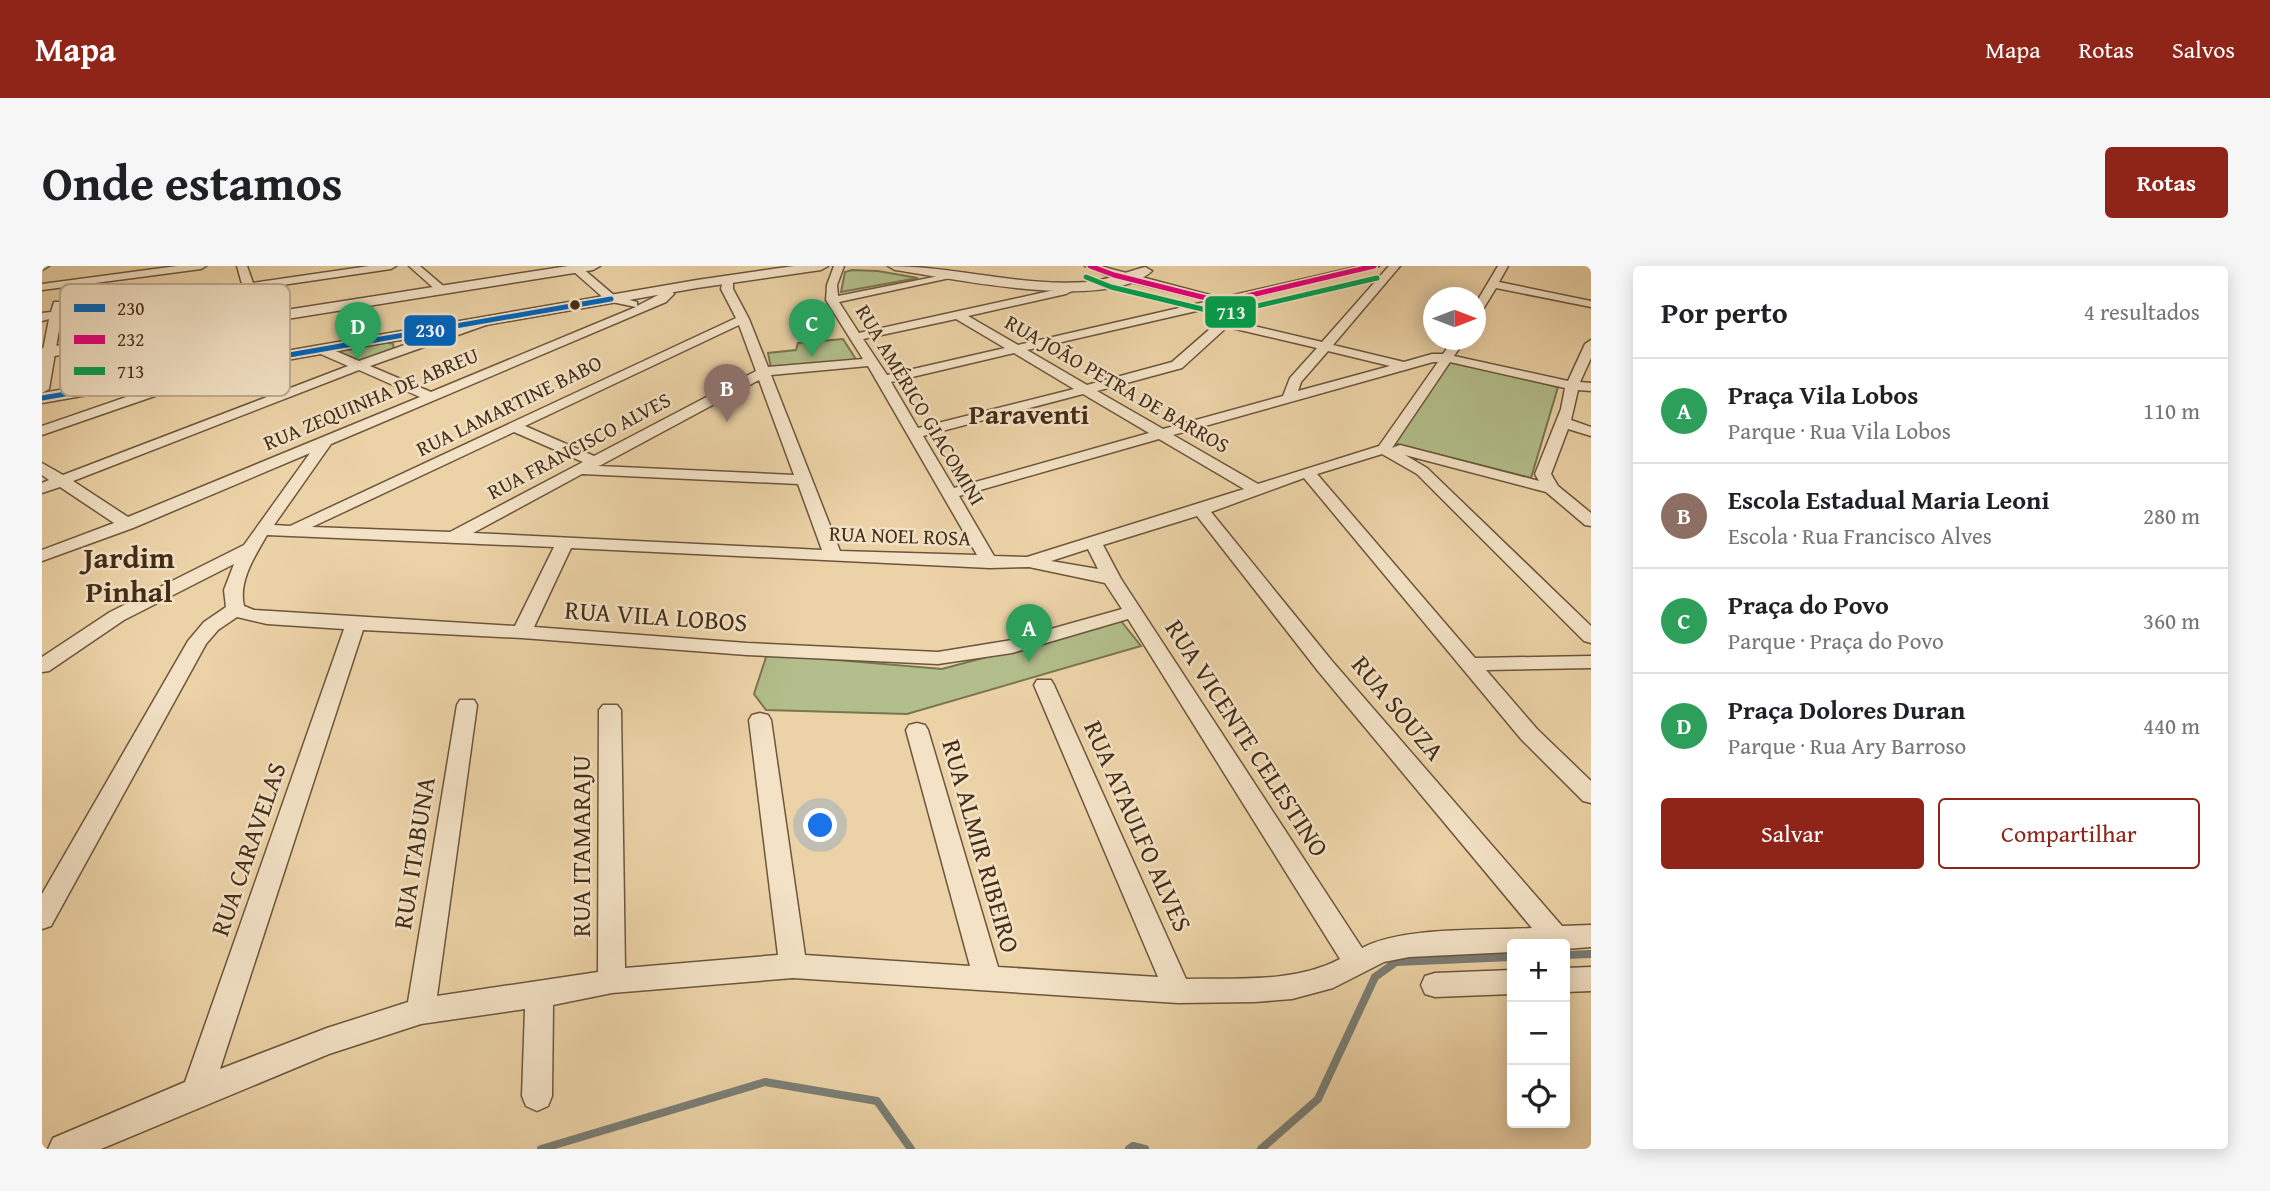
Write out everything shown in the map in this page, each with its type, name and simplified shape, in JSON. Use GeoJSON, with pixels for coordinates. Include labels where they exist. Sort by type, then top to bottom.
{"type":"FeatureCollection","features":[{"type":"Feature","properties":{"kind":"street"},"geometry":{"type":"LineString","coordinates":[[61,284],[201,266]]}},
{"type":"Feature","properties":{"kind":"street"},"geometry":{"type":"LineString","coordinates":[[242,266],[248,284]]}},
{"type":"Feature","properties":{"kind":"street"},"geometry":{"type":"LineString","coordinates":[[275,284],[391,266]]}},
{"type":"Feature","properties":{"kind":"street"},"geometry":{"type":"LineString","coordinates":[[414,266],[442,290]]}},
{"type":"Feature","properties":{"kind":"street"},"geometry":{"type":"LineString","coordinates":[[290,314],[593,266]]}},
{"type":"Feature","properties":{"kind":"street"},"geometry":{"type":"LineString","coordinates":[[290,354],[611,299],[667,293],[703,283],[727,284],[821,266]]}},
{"type":"Feature","properties":{"kind":"street","name":"RUA AMÉRICO GIACOMINI"},"geometry":{"type":"LineString","coordinates":[[839,266],[832,285],[832,300],[883,380],[990,563]]}},
{"type":"Feature","properties":{"kind":"street"},"geometry":{"type":"LineString","coordinates":[[895,266],[1038,285],[1076,285],[1150,270]]}},
{"type":"Feature","properties":{"kind":"street"},"geometry":{"type":"LineString","coordinates":[[913,434],[1177,365],[1227,323],[1232,312],[1222,302],[1120,277],[1090,266]]}},
{"type":"Feature","properties":{"kind":"street"},"geometry":{"type":"LineString","coordinates":[[1486,294],[1503,266]]}},
{"type":"Feature","properties":{"kind":"street"},"geometry":{"type":"LineString","coordinates":[[883,380],[1369,267],[1392,271]]}},
{"type":"Feature","properties":{"kind":"street"},"geometry":{"type":"LineString","coordinates":[[577,269],[611,299],[632,303],[632,312]]}},
{"type":"Feature","properties":{"kind":"street"},"geometry":{"type":"LineString","coordinates":[[1290,396],[1292,384],[1392,271]]}},
{"type":"Feature","properties":{"kind":"street"},"geometry":{"type":"LineString","coordinates":[[832,300],[954,275]]}},
{"type":"Feature","properties":{"kind":"street"},"geometry":{"type":"LineString","coordinates":[[1038,285],[1120,277]]}},
{"type":"Feature","properties":{"kind":"street"},"geometry":{"type":"LineString","coordinates":[[42,287],[60,284]]}},
{"type":"Feature","properties":{"kind":"street"},"geometry":{"type":"LineString","coordinates":[[727,284],[743,319],[833,556]]}},
{"type":"Feature","properties":{"kind":"street"},"geometry":{"type":"LineString","coordinates":[[1492,284],[1591,304]]}},
{"type":"Feature","properties":{"kind":"street"},"geometry":{"type":"LineString","coordinates":[[856,337],[1062,292],[1076,285]]}},
{"type":"Feature","properties":{"kind":"street"},"geometry":{"type":"LineString","coordinates":[[42,389],[45,353],[60,290]]}},
{"type":"Feature","properties":{"kind":"street","name":"RUA ZEQUINHA DE ABREU"},"geometry":{"type":"LineString","coordinates":[[42,556],[127,524],[432,397],[632,312],[667,293]]}},
{"type":"Feature","properties":{"kind":"street"},"geometry":{"type":"LineString","coordinates":[[42,317],[60,314]]}},
{"type":"Feature","properties":{"kind":"street","name":"RUA JOÃO PETRA DE BARROS"},"geometry":{"type":"LineString","coordinates":[[958,315],[1256,490]]}},
{"type":"Feature","properties":{"kind":"street","name":"RUA LAMARTINE BABO"},"geometry":{"type":"LineString","coordinates":[[293,529],[515,428],[743,319]]}},
{"type":"Feature","properties":{"kind":"street"},"geometry":{"type":"LineString","coordinates":[[290,393],[485,321]]}},
{"type":"Feature","properties":{"kind":"street"},"geometry":{"type":"LineString","coordinates":[[1227,323],[1437,372]]}},
{"type":"Feature","properties":{"kind":"street"},"geometry":{"type":"LineString","coordinates":[[376,339],[396,343],[397,348],[392,353]]}},
{"type":"Feature","properties":{"kind":"street"},"geometry":{"type":"LineString","coordinates":[[1591,344],[1572,386],[1566,416],[1543,474],[1552,489],[1591,521]]}},
{"type":"Feature","properties":{"kind":"street"},"geometry":{"type":"LineString","coordinates":[[320,349],[432,397]]}},
{"type":"Feature","properties":{"kind":"street"},"geometry":{"type":"LineString","coordinates":[[1386,447],[1452,350]]}},
{"type":"Feature","properties":{"kind":"street"},"geometry":{"type":"LineString","coordinates":[[948,494],[1432,358],[1447,358],[1572,386],[1591,387]]}},
{"type":"Feature","properties":{"kind":"street","name":"RUA FRANCISCO ALVES"},"geometry":{"type":"LineString","coordinates":[[454,537],[762,373],[776,369],[871,362]]}},
{"type":"Feature","properties":{"kind":"street"},"geometry":{"type":"LineString","coordinates":[[42,398],[60,395]]}},
{"type":"Feature","properties":{"kind":"street"},"geometry":{"type":"LineString","coordinates":[[42,431],[142,396]]}},
{"type":"Feature","properties":{"kind":"street"},"geometry":{"type":"LineString","coordinates":[[42,488],[282,396]]}},
{"type":"Feature","properties":{"kind":"street"},"geometry":{"type":"LineString","coordinates":[[1566,416],[1591,425]]}},
{"type":"Feature","properties":{"kind":"street"},"geometry":{"type":"LineString","coordinates":[[1566,416],[1591,432]]}},
{"type":"Feature","properties":{"kind":"street"},"geometry":{"type":"LineString","coordinates":[[515,428],[589,466],[803,480]]}},
{"type":"Feature","properties":{"kind":"street"},"geometry":{"type":"LineString","coordinates":[[42,918],[198,641],[211,626],[236,609],[234,585],[252,548],[324,442]]}},
{"type":"Feature","properties":{"kind":"street"},"geometry":{"type":"LineString","coordinates":[[1386,447],[1552,489]]}},
{"type":"Feature","properties":{"kind":"street"},"geometry":{"type":"LineString","coordinates":[[1386,447],[1422,471],[1591,637]]}},
{"type":"Feature","properties":{"kind":"street","name":"RUA NOEL ROSA"},"geometry":{"type":"LineString","coordinates":[[264,530],[293,529],[990,563],[1028,562],[1201,510],[1307,471],[1386,447]]}},
{"type":"Feature","properties":{"kind":"street"},"geometry":{"type":"LineString","coordinates":[[42,468],[127,524]]}},
{"type":"Feature","properties":{"kind":"street"},"geometry":{"type":"LineString","coordinates":[[1307,471],[1529,734],[1591,795]]}},
{"type":"Feature","properties":{"kind":"street","name":"RUA SOUZA"},"geometry":{"type":"LineString","coordinates":[[1201,510],[1325,666],[1556,938]]}},
{"type":"Feature","properties":{"kind":"street"},"geometry":{"type":"LineString","coordinates":[[522,632],[565,542]]}},
{"type":"Feature","properties":{"kind":"street","name":"RUA VICENTE CELESTINO"},"geometry":{"type":"LineString","coordinates":[[1093,542],[1112,579],[1357,962]]}},
{"type":"Feature","properties":{"kind":"street"},"geometry":{"type":"LineString","coordinates":[[42,666],[117,616],[252,548]]}},
{"type":"Feature","properties":{"kind":"street"},"geometry":{"type":"LineString","coordinates":[[1028,562],[1089,572],[1112,579]]}},
{"type":"Feature","properties":{"kind":"street","name":"RUA VILA LOBOS"},"geometry":{"type":"LineString","coordinates":[[236,609],[267,618],[522,632],[747,649],[938,658],[989,650],[1133,612]]}},
{"type":"Feature","properties":{"kind":"street","name":"RUA CARAVELAS"},"geometry":{"type":"LineString","coordinates":[[197,1092],[355,624]]}},
{"type":"Feature","properties":{"kind":"street"},"geometry":{"type":"LineString","coordinates":[[1468,664],[1591,662]]}},
{"type":"Feature","properties":{"kind":"street","name":"RUA ATAULFO ALVES"},"geometry":{"type":"LineString","coordinates":[[1044,685],[1178,991]]}},
{"type":"Feature","properties":{"kind":"street","name":"RUA ITABUNA"},"geometry":{"type":"LineString","coordinates":[[421,1011],[467,705]]}},
{"type":"Feature","properties":{"kind":"street","name":"RUA ITAMARAJU"},"geometry":{"type":"LineString","coordinates":[[610,710],[612,981]]}},
{"type":"Feature","properties":{"kind":"street"},"geometry":{"type":"LineString","coordinates":[[760,720],[793,966]]}},
{"type":"Feature","properties":{"kind":"street","name":"RUA ALMIR RIBEIRO"},"geometry":{"type":"LineString","coordinates":[[917,730],[987,978]]}},
{"type":"Feature","properties":{"kind":"street"},"geometry":{"type":"LineString","coordinates":[[64,1149],[197,1092],[327,1041],[421,1011],[539,995],[612,981],[793,966],[1178,991],[1292,987],[1332,976],[1379,952],[1409,946],[1591,936]]}},
{"type":"Feature","properties":{"kind":"street"},"geometry":{"type":"LineString","coordinates":[[1570,980],[1591,979]]}},
{"type":"Feature","properties":{"kind":"street"},"geometry":{"type":"LineString","coordinates":[[1435,985],[1507,982]]}},
{"type":"Feature","properties":{"kind":"street"},"geometry":{"type":"LineString","coordinates":[[537,1096],[539,995]]}},
{"type":"Feature","properties":{"kind":"green space"},"geometry":{"type":"Polygon","coordinates":[[[878,271],[918,278],[841,292],[845,272],[878,271]]]}},
{"type":"Feature","properties":{"kind":"green space"},"geometry":{"type":"Polygon","coordinates":[[[843,339],[857,361],[771,368],[768,353],[796,350],[798,343],[843,339]]]}},
{"type":"Feature","properties":{"kind":"green space"},"geometry":{"type":"Polygon","coordinates":[[[382,341],[393,344],[394,349],[356,366],[324,350],[382,341]]]}},
{"type":"Feature","properties":{"kind":"green space"},"geometry":{"type":"Polygon","coordinates":[[[1450,361],[1558,387],[1531,478],[1393,443],[1450,361]]]}},
{"type":"Feature","properties":{"kind":"green space"},"geometry":{"type":"Polygon","coordinates":[[[1121,621],[1141,646],[907,714],[766,710],[754,694],[767,654],[942,669],[1121,621]]]}},
{"type":"Feature","properties":{"kind":"waterway"},"geometry":{"type":"LineString","coordinates":[[1570,955],[1591,954]]}},
{"type":"Feature","properties":{"kind":"waterway"},"geometry":{"type":"LineString","coordinates":[[1261,1149],[1318,1099],[1375,977],[1396,962],[1507,957]]}},
{"type":"Feature","properties":{"kind":"waterway"},"geometry":{"type":"LineString","coordinates":[[541,1149],[765,1082],[877,1101],[911,1149]]}},
{"type":"Feature","properties":{"kind":"waterway"},"geometry":{"type":"LineString","coordinates":[[1129,1149],[1133,1146],[1145,1149]]}},
{"type":"Feature","properties":{"kind":"transit line","name":"232"},"geometry":{"type":"LineString","coordinates":[[1090,266],[1114,275],[1222,302]]}},
{"type":"Feature","properties":{"kind":"transit line","name":"232"},"geometry":{"type":"LineString","coordinates":[[1222,302],[1374,266]]}},
{"type":"Feature","properties":{"kind":"transit line","name":"713"},"geometry":{"type":"LineString","coordinates":[[1086,277],[1111,287],[1223,314],[1377,278]]}},
{"type":"Feature","properties":{"kind":"transit line","name":"230"},"geometry":{"type":"LineString","coordinates":[[290,355],[611,299]]}},
{"type":"Feature","properties":{"kind":"transit line","name":"230"},"geometry":{"type":"LineString","coordinates":[[42,398],[60,395]]}},
{"type":"Feature","properties":{"kind":"place","name":"Praça do Povo"},"geometry":{"type":"Point","coordinates":[812,357]}},
{"type":"Feature","properties":{"kind":"place","name":"Praça Dolores Duran"},"geometry":{"type":"Point","coordinates":[358,360]}},
{"type":"Feature","properties":{"kind":"place","name":"Escola Estadual Maria Leoni"},"geometry":{"type":"Point","coordinates":[727,422]}},
{"type":"Feature","properties":{"kind":"place","name":"Praça Vila Lobos"},"geometry":{"type":"Point","coordinates":[1029,662]}},
{"type":"Feature","properties":{"kind":"district","name":"Paraventi"},"geometry":{"type":"Point","coordinates":[1029,414]}},
{"type":"Feature","properties":{"kind":"district","name":"Jardim Pinhal"},"geometry":{"type":"Point","coordinates":[129,575]}}]}
